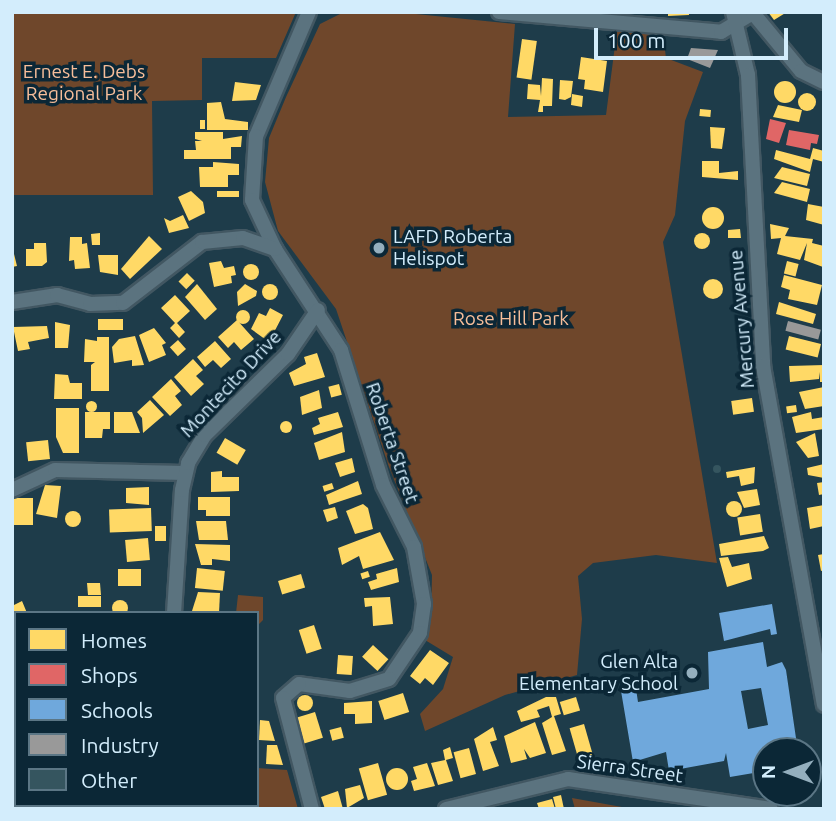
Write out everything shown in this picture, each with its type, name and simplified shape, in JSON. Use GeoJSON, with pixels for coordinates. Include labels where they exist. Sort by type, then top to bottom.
{"type":"FeatureCollection","features":[{"type":"Feature","properties":{"kind":"street","name":"Roberta Street"},"geometry":{"type":"LineString","coordinates":[[309,12],[256,136],[252,200],[275,249],[318,310],[341,349],[383,485],[414,547],[424,604],[420,633],[389,679],[350,691],[299,684],[283,698],[312,809]]}},
{"type":"Feature","properties":{"kind":"street"},"geometry":{"type":"LineString","coordinates":[[499,12],[721,32],[735,18],[753,13],[801,71],[824,82]]}},
{"type":"Feature","properties":{"kind":"street","name":"Mercury Avenue"},"geometry":{"type":"LineString","coordinates":[[735,18],[748,75],[762,366],[824,705]]}},
{"type":"Feature","properties":{"kind":"street"},"geometry":{"type":"LineString","coordinates":[[12,302],[57,295],[90,304],[123,303],[202,242],[243,238],[275,249]]}},
{"type":"Feature","properties":{"kind":"street","name":"Montecito Drive"},"geometry":{"type":"LineString","coordinates":[[174,611],[184,473],[205,435],[288,354],[318,310]]}},
{"type":"Feature","properties":{"kind":"street"},"geometry":{"type":"LineString","coordinates":[[12,490],[55,471],[184,473]]}},
{"type":"Feature","properties":{"kind":"street","name":"Sierra Street"},"geometry":{"type":"LineString","coordinates":[[446,809],[568,779],[771,809]]}},
{"type":"Feature","properties":{"kind":"green space","name":"Ernest E. Debs Regional Park"},"geometry":{"type":"Polygon","coordinates":[[[12,12],[296,12],[276,58],[202,58],[202,100],[152,101],[153,195],[12,195],[12,12]]]}},
{"type":"Feature","properties":{"kind":"green space","name":"Rose Hill Park"},"geometry":{"type":"Polygon","coordinates":[[[344,12],[396,12],[515,24],[508,117],[606,115],[617,30],[663,34],[666,58],[703,72],[685,121],[675,215],[663,242],[717,563],[656,555],[593,563],[578,576],[582,619],[577,675],[505,695],[425,731],[420,714],[443,689],[453,657],[425,640],[431,617],[432,575],[389,467],[336,309],[278,231],[265,182],[269,138],[286,97],[320,24],[344,12]]]}},
{"type":"Feature","properties":{"kind":"green space"},"geometry":{"type":"Polygon","coordinates":[[[238,595],[263,597],[263,620],[259,624],[259,611],[236,611],[238,595]]]}},
{"type":"Feature","properties":{"kind":"green space"},"geometry":{"type":"Polygon","coordinates":[[[259,768],[287,770],[298,809],[187,809],[259,807],[259,768]]]}},
{"type":"Feature","properties":{"kind":"green space"},"geometry":{"type":"Polygon","coordinates":[[[572,798],[633,809],[575,809],[572,798]]]}},
{"type":"Feature","properties":{"kind":"building: Homes"},"geometry":{"type":"Polygon","coordinates":[[[668,12],[689,12],[689,15],[668,16],[668,12]]]}},
{"type":"Feature","properties":{"kind":"building: Homes"},"geometry":{"type":"Polygon","coordinates":[[[768,12],[787,12],[774,20],[768,12]]]}},
{"type":"Feature","properties":{"kind":"building: Homes"},"geometry":{"type":"Polygon","coordinates":[[[522,39],[537,41],[531,80],[517,78],[522,39]]]}},
{"type":"Feature","properties":{"kind":"building: Homes"},"geometry":{"type":"Polygon","coordinates":[[[581,57],[607,61],[603,92],[584,89],[585,80],[578,79],[581,57]]]}},
{"type":"Feature","properties":{"kind":"building: Homes"},"geometry":{"type":"Polygon","coordinates":[[[542,78],[553,79],[552,106],[543,106],[543,112],[538,112],[540,100],[527,99],[528,84],[540,85],[541,96],[542,78]]]}},
{"type":"Feature","properties":{"kind":"building: Homes"},"geometry":{"type":"Polygon","coordinates":[[[560,80],[573,81],[571,97],[565,100],[559,99],[560,80]]]}},
{"type":"Feature","properties":{"kind":"building: Homes"},"geometry":{"type":"Polygon","coordinates":[[[785,81],[795,88],[796,92],[789,102],[785,103],[775,96],[774,92],[781,82],[785,81]]]}},
{"type":"Feature","properties":{"kind":"building: Homes"},"geometry":{"type":"Polygon","coordinates":[[[235,82],[261,85],[256,100],[232,101],[235,82]]]}},
{"type":"Feature","properties":{"kind":"building: Homes"},"geometry":{"type":"Polygon","coordinates":[[[807,93],[815,98],[816,102],[811,110],[807,111],[799,106],[798,102],[803,94],[807,93]]]}},
{"type":"Feature","properties":{"kind":"building: Homes"},"geometry":{"type":"Polygon","coordinates":[[[572,94],[583,96],[582,107],[571,105],[572,94]]]}},
{"type":"Feature","properties":{"kind":"building: Homes"},"geometry":{"type":"Polygon","coordinates":[[[221,102],[225,119],[248,122],[248,130],[207,130],[207,103],[221,102]]]}},
{"type":"Feature","properties":{"kind":"building: Homes"},"geometry":{"type":"Polygon","coordinates":[[[778,105],[802,110],[799,122],[773,117],[778,105]]]}},
{"type":"Feature","properties":{"kind":"building: Homes"},"geometry":{"type":"Polygon","coordinates":[[[700,109],[711,110],[710,117],[699,116],[700,109]]]}},
{"type":"Feature","properties":{"kind":"building: Homes"},"geometry":{"type":"Polygon","coordinates":[[[200,120],[205,120],[205,129],[200,129],[200,120]]]}},
{"type":"Feature","properties":{"kind":"building: Homes"},"geometry":{"type":"Polygon","coordinates":[[[710,127],[725,128],[722,149],[711,148],[710,127]]]}},
{"type":"Feature","properties":{"kind":"building: Homes"},"geometry":{"type":"Polygon","coordinates":[[[195,132],[223,132],[223,139],[242,136],[241,147],[231,147],[231,159],[184,159],[184,150],[196,150],[195,141],[202,141],[195,139],[195,132]]]}},
{"type":"Feature","properties":{"kind":"building: Homes"},"geometry":{"type":"Polygon","coordinates":[[[813,148],[824,151],[824,162],[813,159],[810,172],[774,159],[776,150],[810,159],[813,148]]]}},
{"type":"Feature","properties":{"kind":"building: Homes"},"geometry":{"type":"Polygon","coordinates":[[[702,161],[719,161],[719,173],[738,171],[738,180],[702,177],[702,161]]]}},
{"type":"Feature","properties":{"kind":"building: Homes"},"geometry":{"type":"Polygon","coordinates":[[[213,162],[239,164],[239,175],[228,175],[228,187],[200,187],[199,167],[213,167],[213,162]]]}},
{"type":"Feature","properties":{"kind":"building: Homes"},"geometry":{"type":"Polygon","coordinates":[[[782,167],[810,174],[807,186],[774,178],[782,167]]]}},
{"type":"Feature","properties":{"kind":"building: Homes"},"geometry":{"type":"Polygon","coordinates":[[[782,182],[810,189],[807,202],[774,193],[782,182]]]}},
{"type":"Feature","properties":{"kind":"building: Homes"},"geometry":{"type":"Polygon","coordinates":[[[191,191],[203,202],[205,213],[189,221],[178,197],[191,191]]]}},
{"type":"Feature","properties":{"kind":"building: Homes"},"geometry":{"type":"Polygon","coordinates":[[[217,191],[239,191],[239,197],[217,197],[217,191]]]}},
{"type":"Feature","properties":{"kind":"building: Homes"},"geometry":{"type":"Polygon","coordinates":[[[808,204],[824,207],[824,225],[806,220],[808,204]]]}},
{"type":"Feature","properties":{"kind":"building: Homes"},"geometry":{"type":"Polygon","coordinates":[[[713,207],[721,210],[724,218],[721,226],[713,229],[705,226],[702,218],[705,210],[713,207]]]}},
{"type":"Feature","properties":{"kind":"building: Homes"},"geometry":{"type":"Polygon","coordinates":[[[183,215],[189,228],[169,233],[164,218],[170,221],[183,215]]]}},
{"type":"Feature","properties":{"kind":"building: Homes"},"geometry":{"type":"Polygon","coordinates":[[[770,224],[789,228],[785,236],[813,239],[812,243],[824,246],[823,267],[804,260],[807,243],[800,260],[777,254],[781,238],[771,239],[770,224]]]}},
{"type":"Feature","properties":{"kind":"building: Homes"},"geometry":{"type":"Polygon","coordinates":[[[740,229],[741,238],[728,238],[728,230],[740,229]]]}},
{"type":"Feature","properties":{"kind":"building: Homes"},"geometry":{"type":"Polygon","coordinates":[[[100,233],[100,245],[92,245],[91,234],[100,233]]]}},
{"type":"Feature","properties":{"kind":"building: Homes"},"geometry":{"type":"Polygon","coordinates":[[[699,233],[705,233],[710,241],[708,247],[699,249],[694,244],[694,238],[699,233]]]}},
{"type":"Feature","properties":{"kind":"building: Homes"},"geometry":{"type":"Polygon","coordinates":[[[149,236],[162,249],[130,279],[121,269],[149,236]]]}},
{"type":"Feature","properties":{"kind":"building: Homes"},"geometry":{"type":"Polygon","coordinates":[[[70,237],[82,237],[82,244],[87,243],[90,268],[75,269],[74,260],[69,261],[70,237]]]}},
{"type":"Feature","properties":{"kind":"building: Homes"},"geometry":{"type":"Polygon","coordinates":[[[34,243],[46,243],[47,262],[42,266],[26,266],[26,249],[34,249],[34,243]]]}},
{"type":"Feature","properties":{"kind":"building: Homes"},"geometry":{"type":"Polygon","coordinates":[[[12,251],[17,266],[12,267],[12,251]]]}},
{"type":"Feature","properties":{"kind":"building: Homes"},"geometry":{"type":"Polygon","coordinates":[[[98,255],[118,255],[118,275],[100,272],[98,255]]]}},
{"type":"Feature","properties":{"kind":"building: Homes"},"geometry":{"type":"Polygon","coordinates":[[[221,261],[224,268],[234,266],[236,275],[231,276],[232,283],[214,287],[209,263],[221,261]]]}},
{"type":"Feature","properties":{"kind":"building: Homes"},"geometry":{"type":"Polygon","coordinates":[[[787,261],[799,264],[795,277],[784,274],[787,261]]]}},
{"type":"Feature","properties":{"kind":"building: Homes"},"geometry":{"type":"Polygon","coordinates":[[[251,264],[259,272],[251,280],[243,272],[251,264]]]}},
{"type":"Feature","properties":{"kind":"building: Homes"},"geometry":{"type":"Polygon","coordinates":[[[187,273],[195,281],[186,289],[179,281],[187,273]]]}},
{"type":"Feature","properties":{"kind":"building: Homes"},"geometry":{"type":"Polygon","coordinates":[[[784,275],[822,285],[817,305],[788,299],[790,290],[781,287],[784,275]]]}},
{"type":"Feature","properties":{"kind":"building: Homes"},"geometry":{"type":"Polygon","coordinates":[[[713,279],[720,282],[723,289],[720,296],[713,299],[706,296],[703,289],[706,282],[713,279]]]}},
{"type":"Feature","properties":{"kind":"building: Homes"},"geometry":{"type":"Polygon","coordinates":[[[197,284],[217,309],[205,320],[185,297],[197,284]]]}},
{"type":"Feature","properties":{"kind":"building: Homes"},"geometry":{"type":"Polygon","coordinates":[[[245,284],[257,291],[256,296],[238,306],[237,292],[245,284]]]}},
{"type":"Feature","properties":{"kind":"building: Homes"},"geometry":{"type":"Polygon","coordinates":[[[270,284],[278,292],[270,300],[262,292],[270,284]]]}},
{"type":"Feature","properties":{"kind":"building: Homes"},"geometry":{"type":"Polygon","coordinates":[[[175,295],[190,311],[177,323],[185,332],[179,338],[170,328],[175,323],[161,308],[175,295]]]}},
{"type":"Feature","properties":{"kind":"building: Homes"},"geometry":{"type":"Polygon","coordinates":[[[779,302],[816,314],[813,324],[776,314],[779,302]]]}},
{"type":"Feature","properties":{"kind":"building: Homes"},"geometry":{"type":"Polygon","coordinates":[[[270,308],[283,315],[269,342],[251,329],[259,313],[266,316],[270,308]]]}},
{"type":"Feature","properties":{"kind":"building: Homes"},"geometry":{"type":"Polygon","coordinates":[[[243,310],[248,312],[248,322],[243,324],[238,322],[236,317],[238,312],[243,310]]]}},
{"type":"Feature","properties":{"kind":"building: Homes"},"geometry":{"type":"Polygon","coordinates":[[[98,319],[123,319],[123,330],[98,330],[98,319]]]}},
{"type":"Feature","properties":{"kind":"building: Homes"},"geometry":{"type":"Polygon","coordinates":[[[237,320],[254,339],[241,350],[234,342],[228,348],[218,337],[237,320]]]}},
{"type":"Feature","properties":{"kind":"building: Homes"},"geometry":{"type":"Polygon","coordinates":[[[55,322],[70,325],[68,348],[55,348],[55,322]]]}},
{"type":"Feature","properties":{"kind":"building: Homes"},"geometry":{"type":"Polygon","coordinates":[[[47,326],[49,338],[28,342],[30,349],[18,351],[13,327],[47,326]]]}},
{"type":"Feature","properties":{"kind":"building: Homes"},"geometry":{"type":"Polygon","coordinates":[[[154,328],[166,343],[162,345],[166,355],[149,362],[139,335],[154,328]]]}},
{"type":"Feature","properties":{"kind":"building: Homes"},"geometry":{"type":"Polygon","coordinates":[[[135,336],[144,365],[132,366],[132,360],[114,363],[112,347],[119,339],[135,336]]]}},
{"type":"Feature","properties":{"kind":"building: Homes"},"geometry":{"type":"Polygon","coordinates":[[[789,336],[821,344],[818,358],[786,350],[789,336]]]}},
{"type":"Feature","properties":{"kind":"building: Homes"},"geometry":{"type":"Polygon","coordinates":[[[97,337],[109,337],[109,391],[91,391],[91,365],[95,362],[84,362],[85,339],[97,341],[97,337]]]}},
{"type":"Feature","properties":{"kind":"building: Homes"},"geometry":{"type":"Polygon","coordinates":[[[178,340],[186,349],[178,356],[170,347],[178,340]]]}},
{"type":"Feature","properties":{"kind":"building: Homes"},"geometry":{"type":"Polygon","coordinates":[[[215,341],[231,359],[221,368],[213,360],[205,367],[197,357],[215,341]]]}},
{"type":"Feature","properties":{"kind":"building: Homes"},"geometry":{"type":"Polygon","coordinates":[[[317,353],[325,377],[294,386],[289,373],[306,364],[304,357],[317,353]]]}},
{"type":"Feature","properties":{"kind":"building: Homes"},"geometry":{"type":"Polygon","coordinates":[[[193,359],[203,370],[196,376],[204,384],[191,396],[174,377],[193,359]]]}},
{"type":"Feature","properties":{"kind":"building: Homes"},"geometry":{"type":"Polygon","coordinates":[[[824,365],[824,382],[820,382],[820,372],[819,379],[790,382],[789,366],[824,365]]]}},
{"type":"Feature","properties":{"kind":"building: Homes"},"geometry":{"type":"Polygon","coordinates":[[[55,374],[68,375],[70,383],[82,383],[82,399],[54,399],[55,374]]]}},
{"type":"Feature","properties":{"kind":"building: Homes"},"geometry":{"type":"Polygon","coordinates":[[[171,379],[181,391],[175,396],[182,405],[170,416],[152,397],[171,379]]]}},
{"type":"Feature","properties":{"kind":"building: Homes"},"geometry":{"type":"Polygon","coordinates":[[[339,384],[342,395],[331,397],[328,387],[339,384]]]}},
{"type":"Feature","properties":{"kind":"building: Homes"},"geometry":{"type":"Polygon","coordinates":[[[824,387],[824,406],[805,409],[799,392],[824,387]]]}},
{"type":"Feature","properties":{"kind":"building: Homes"},"geometry":{"type":"Polygon","coordinates":[[[319,390],[322,408],[302,415],[300,397],[319,390]]]}},
{"type":"Feature","properties":{"kind":"building: Homes"},"geometry":{"type":"Polygon","coordinates":[[[752,398],[754,412],[733,415],[731,401],[752,398]]]}},
{"type":"Feature","properties":{"kind":"building: Homes"},"geometry":{"type":"Polygon","coordinates":[[[150,400],[164,415],[143,433],[142,418],[137,412],[150,400]]]}},
{"type":"Feature","properties":{"kind":"building: Homes"},"geometry":{"type":"Polygon","coordinates":[[[91,401],[95,402],[95,410],[91,411],[87,410],[86,406],[87,402],[91,401]]]}},
{"type":"Feature","properties":{"kind":"building: Homes"},"geometry":{"type":"Polygon","coordinates":[[[796,405],[797,412],[787,413],[786,406],[796,405]]]}},
{"type":"Feature","properties":{"kind":"building: Homes"},"geometry":{"type":"Polygon","coordinates":[[[56,408],[79,408],[79,453],[63,453],[56,437],[56,408]]]}},
{"type":"Feature","properties":{"kind":"building: Homes"},"geometry":{"type":"Polygon","coordinates":[[[85,412],[110,412],[110,429],[103,429],[102,438],[85,438],[85,412]]]}},
{"type":"Feature","properties":{"kind":"building: Homes"},"geometry":{"type":"Polygon","coordinates":[[[114,412],[132,412],[140,433],[114,433],[114,412]]]}},
{"type":"Feature","properties":{"kind":"building: Homes"},"geometry":{"type":"Polygon","coordinates":[[[338,412],[343,427],[314,435],[312,428],[320,424],[318,418],[338,412]]]}},
{"type":"Feature","properties":{"kind":"building: Homes"},"geometry":{"type":"Polygon","coordinates":[[[811,412],[812,419],[824,417],[824,429],[796,433],[792,417],[811,412]]]}},
{"type":"Feature","properties":{"kind":"building: Homes"},"geometry":{"type":"Polygon","coordinates":[[[286,421],[292,427],[286,433],[280,427],[286,421]]]}},
{"type":"Feature","properties":{"kind":"building: Homes"},"geometry":{"type":"Polygon","coordinates":[[[342,432],[345,452],[319,460],[314,443],[342,432]]]}},
{"type":"Feature","properties":{"kind":"building: Homes"},"geometry":{"type":"Polygon","coordinates":[[[815,433],[819,456],[808,458],[796,442],[815,433]]]}},
{"type":"Feature","properties":{"kind":"building: Homes"},"geometry":{"type":"Polygon","coordinates":[[[225,438],[246,450],[237,465],[216,453],[225,438]]]}},
{"type":"Feature","properties":{"kind":"building: Homes"},"geometry":{"type":"Polygon","coordinates":[[[48,440],[50,459],[28,461],[26,442],[48,440]]]}},
{"type":"Feature","properties":{"kind":"building: Homes"},"geometry":{"type":"Polygon","coordinates":[[[352,458],[355,472],[340,477],[335,463],[352,458]]]}},
{"type":"Feature","properties":{"kind":"building: Homes"},"geometry":{"type":"Polygon","coordinates":[[[824,464],[824,478],[808,475],[807,468],[824,464]]]}},
{"type":"Feature","properties":{"kind":"building: Homes"},"geometry":{"type":"Polygon","coordinates":[[[755,467],[754,483],[741,486],[739,476],[727,478],[726,472],[755,467]]]}},
{"type":"Feature","properties":{"kind":"building: Homes"},"geometry":{"type":"Polygon","coordinates":[[[222,471],[222,477],[239,477],[239,491],[211,492],[211,472],[222,471]]]}},
{"type":"Feature","properties":{"kind":"building: Homes"},"geometry":{"type":"Polygon","coordinates":[[[358,481],[362,494],[329,505],[326,495],[358,481]]]}},
{"type":"Feature","properties":{"kind":"building: Homes"},"geometry":{"type":"Polygon","coordinates":[[[824,482],[824,494],[819,495],[817,483],[824,482]]]}},
{"type":"Feature","properties":{"kind":"building: Homes"},"geometry":{"type":"Polygon","coordinates":[[[332,483],[334,489],[324,492],[322,486],[332,483]]]}},
{"type":"Feature","properties":{"kind":"building: Homes"},"geometry":{"type":"Polygon","coordinates":[[[45,485],[61,486],[57,518],[36,514],[45,485]]]}},
{"type":"Feature","properties":{"kind":"building: Homes"},"geometry":{"type":"Polygon","coordinates":[[[149,487],[149,505],[126,503],[126,488],[149,487]]]}},
{"type":"Feature","properties":{"kind":"building: Homes"},"geometry":{"type":"Polygon","coordinates":[[[757,489],[760,505],[744,508],[737,492],[757,489]]]}},
{"type":"Feature","properties":{"kind":"building: Homes"},"geometry":{"type":"Polygon","coordinates":[[[198,497],[230,497],[230,516],[206,516],[206,510],[198,510],[198,497]]]}},
{"type":"Feature","properties":{"kind":"building: Homes"},"geometry":{"type":"Polygon","coordinates":[[[12,498],[33,498],[33,525],[12,525],[12,498]]]}},
{"type":"Feature","properties":{"kind":"building: Homes"},"geometry":{"type":"Polygon","coordinates":[[[734,501],[740,503],[740,515],[734,517],[728,515],[726,509],[728,503],[734,501]]]}},
{"type":"Feature","properties":{"kind":"building: Homes"},"geometry":{"type":"Polygon","coordinates":[[[363,504],[368,508],[373,529],[355,534],[346,511],[363,504]]]}},
{"type":"Feature","properties":{"kind":"building: Homes"},"geometry":{"type":"Polygon","coordinates":[[[824,505],[824,526],[810,529],[807,508],[824,505]]]}},
{"type":"Feature","properties":{"kind":"building: Homes"},"geometry":{"type":"Polygon","coordinates":[[[335,507],[338,518],[327,522],[323,510],[335,507]]]}},
{"type":"Feature","properties":{"kind":"building: Homes"},"geometry":{"type":"Polygon","coordinates":[[[151,508],[152,531],[110,532],[109,509],[151,508]]]}},
{"type":"Feature","properties":{"kind":"building: Homes"},"geometry":{"type":"Polygon","coordinates":[[[73,511],[79,513],[79,525],[73,527],[67,525],[65,519],[67,513],[73,511]]]}},
{"type":"Feature","properties":{"kind":"building: Homes"},"geometry":{"type":"Polygon","coordinates":[[[760,514],[763,532],[740,535],[737,518],[760,514]]]}},
{"type":"Feature","properties":{"kind":"building: Homes"},"geometry":{"type":"Polygon","coordinates":[[[196,521],[226,521],[228,540],[199,540],[196,521]]]}},
{"type":"Feature","properties":{"kind":"building: Homes"},"geometry":{"type":"Polygon","coordinates":[[[155,526],[166,526],[166,541],[155,541],[155,526]]]}},
{"type":"Feature","properties":{"kind":"building: Homes"},"geometry":{"type":"Polygon","coordinates":[[[380,532],[394,560],[363,569],[359,556],[342,565],[338,548],[380,532]]]}},
{"type":"Feature","properties":{"kind":"building: Homes"},"geometry":{"type":"Polygon","coordinates":[[[764,536],[769,548],[763,551],[721,556],[719,544],[764,536]]]}},
{"type":"Feature","properties":{"kind":"building: Homes"},"geometry":{"type":"Polygon","coordinates":[[[148,538],[150,560],[127,562],[125,540],[148,538]]]}},
{"type":"Feature","properties":{"kind":"building: Homes"},"geometry":{"type":"Polygon","coordinates":[[[195,544],[230,545],[230,561],[212,559],[212,565],[201,565],[195,544]]]}},
{"type":"Feature","properties":{"kind":"building: Homes"},"geometry":{"type":"Polygon","coordinates":[[[824,554],[824,570],[821,571],[818,555],[824,554]]]}},
{"type":"Feature","properties":{"kind":"building: Homes"},"geometry":{"type":"Polygon","coordinates":[[[728,557],[732,567],[749,563],[752,579],[727,587],[719,558],[728,557]]]}},
{"type":"Feature","properties":{"kind":"building: Homes"},"geometry":{"type":"Polygon","coordinates":[[[197,568],[225,571],[223,591],[195,588],[197,568]]]}},
{"type":"Feature","properties":{"kind":"building: Homes"},"geometry":{"type":"Polygon","coordinates":[[[397,568],[399,582],[371,590],[368,582],[377,579],[376,574],[397,568]]]}},
{"type":"Feature","properties":{"kind":"building: Homes"},"geometry":{"type":"Polygon","coordinates":[[[118,569],[141,569],[141,586],[118,586],[118,569]]]}},
{"type":"Feature","properties":{"kind":"building: Homes"},"geometry":{"type":"Polygon","coordinates":[[[368,571],[370,577],[362,579],[360,573],[368,571]]]}},
{"type":"Feature","properties":{"kind":"building: Homes"},"geometry":{"type":"Polygon","coordinates":[[[301,574],[305,587],[282,594],[278,581],[301,574]]]}},
{"type":"Feature","properties":{"kind":"building: Homes"},"geometry":{"type":"Polygon","coordinates":[[[87,583],[100,583],[101,595],[88,595],[87,583]]]}},
{"type":"Feature","properties":{"kind":"building: Homes"},"geometry":{"type":"Polygon","coordinates":[[[198,592],[220,593],[219,611],[192,611],[198,592]]]}},
{"type":"Feature","properties":{"kind":"building: Homes"},"geometry":{"type":"Polygon","coordinates":[[[78,596],[101,596],[101,607],[78,607],[78,596]]]}},
{"type":"Feature","properties":{"kind":"building: Homes"},"geometry":{"type":"Polygon","coordinates":[[[390,597],[393,624],[373,626],[372,606],[365,607],[364,598],[390,597]]]}},
{"type":"Feature","properties":{"kind":"building: Homes"},"geometry":{"type":"Polygon","coordinates":[[[120,600],[127,605],[127,611],[113,611],[112,608],[114,602],[120,600]]]}},
{"type":"Feature","properties":{"kind":"building: Homes"},"geometry":{"type":"Polygon","coordinates":[[[22,601],[26,611],[14,611],[14,614],[12,606],[22,601]]]}},
{"type":"Feature","properties":{"kind":"building: Homes"},"geometry":{"type":"Polygon","coordinates":[[[314,625],[322,649],[307,654],[299,630],[314,625]]]}},
{"type":"Feature","properties":{"kind":"building: Homes"},"geometry":{"type":"Polygon","coordinates":[[[373,645],[388,659],[377,671],[362,657],[373,645]]]}},
{"type":"Feature","properties":{"kind":"building: Homes"},"geometry":{"type":"Polygon","coordinates":[[[430,650],[449,663],[433,685],[425,678],[420,684],[410,676],[430,650]]]}},
{"type":"Feature","properties":{"kind":"building: Homes"},"geometry":{"type":"Polygon","coordinates":[[[338,655],[353,656],[352,675],[337,674],[338,655]]]}},
{"type":"Feature","properties":{"kind":"building: Homes"},"geometry":{"type":"Polygon","coordinates":[[[403,693],[409,712],[384,720],[378,701],[403,693]]]}},
{"type":"Feature","properties":{"kind":"building: Homes"},"geometry":{"type":"Polygon","coordinates":[[[305,695],[311,697],[311,709],[305,711],[299,709],[297,703],[299,697],[305,695]]]}},
{"type":"Feature","properties":{"kind":"building: Homes"},"geometry":{"type":"Polygon","coordinates":[[[546,697],[556,697],[561,714],[554,716],[566,751],[552,755],[542,723],[552,717],[549,706],[537,710],[540,717],[521,722],[517,711],[546,697]]]}},
{"type":"Feature","properties":{"kind":"building: Homes"},"geometry":{"type":"Polygon","coordinates":[[[576,697],[580,710],[564,715],[560,702],[576,697]]]}},
{"type":"Feature","properties":{"kind":"building: Homes"},"geometry":{"type":"Polygon","coordinates":[[[372,701],[372,723],[355,724],[355,714],[344,714],[344,703],[372,701]]]}},
{"type":"Feature","properties":{"kind":"building: Homes"},"geometry":{"type":"Polygon","coordinates":[[[315,712],[323,738],[301,745],[293,719],[315,712]]]}},
{"type":"Feature","properties":{"kind":"building: Homes"},"geometry":{"type":"Polygon","coordinates":[[[260,720],[269,721],[275,741],[259,740],[260,720]]]}},
{"type":"Feature","properties":{"kind":"building: Homes"},"geometry":{"type":"Polygon","coordinates":[[[535,722],[546,753],[530,758],[524,749],[527,759],[511,763],[504,736],[535,722]]]}},
{"type":"Feature","properties":{"kind":"building: Homes"},"geometry":{"type":"Polygon","coordinates":[[[584,724],[593,755],[578,759],[570,728],[584,724]]]}},
{"type":"Feature","properties":{"kind":"building: Homes"},"geometry":{"type":"Polygon","coordinates":[[[341,727],[344,738],[332,741],[329,730],[341,727]]]}},
{"type":"Feature","properties":{"kind":"building: Homes"},"geometry":{"type":"Polygon","coordinates":[[[493,727],[497,740],[490,742],[499,766],[483,771],[474,739],[493,727]]]}},
{"type":"Feature","properties":{"kind":"building: Homes"},"geometry":{"type":"Polygon","coordinates":[[[267,745],[277,745],[283,765],[266,764],[267,745]]]}},
{"type":"Feature","properties":{"kind":"building: Homes"},"geometry":{"type":"Polygon","coordinates":[[[450,747],[453,758],[446,760],[453,781],[438,785],[431,763],[445,760],[443,750],[450,747]]]}},
{"type":"Feature","properties":{"kind":"building: Homes"},"geometry":{"type":"Polygon","coordinates":[[[469,748],[476,774],[461,778],[454,752],[469,748]]]}},
{"type":"Feature","properties":{"kind":"building: Homes"},"geometry":{"type":"Polygon","coordinates":[[[378,763],[387,795],[368,800],[359,769],[378,763]]]}},
{"type":"Feature","properties":{"kind":"building: Homes"},"geometry":{"type":"Polygon","coordinates":[[[427,763],[435,786],[414,791],[411,781],[417,779],[413,767],[427,763]]]}},
{"type":"Feature","properties":{"kind":"building: Homes"},"geometry":{"type":"Polygon","coordinates":[[[393,768],[401,768],[408,775],[408,783],[401,790],[393,790],[386,783],[386,775],[393,768]]]}},
{"type":"Feature","properties":{"kind":"building: Homes"},"geometry":{"type":"Polygon","coordinates":[[[360,785],[364,798],[347,808],[345,789],[360,785]]]}},
{"type":"Feature","properties":{"kind":"building: Homes"},"geometry":{"type":"Polygon","coordinates":[[[338,791],[343,809],[325,809],[321,797],[338,791]]]}},
{"type":"Feature","properties":{"kind":"building: Homes"},"geometry":{"type":"Polygon","coordinates":[[[561,795],[564,809],[556,809],[553,797],[561,795]]]}},
{"type":"Feature","properties":{"kind":"building: Homes"},"geometry":{"type":"Polygon","coordinates":[[[552,799],[555,809],[539,809],[537,803],[552,799]]]}},
{"type":"Feature","properties":{"kind":"building: Shops"},"geometry":{"type":"Polygon","coordinates":[[[770,119],[786,123],[779,143],[766,139],[770,119]]]}},
{"type":"Feature","properties":{"kind":"building: Shops"},"geometry":{"type":"Polygon","coordinates":[[[789,130],[819,135],[817,144],[811,143],[810,150],[786,145],[789,130]]]}},
{"type":"Feature","properties":{"kind":"building: Schools"},"geometry":{"type":"Polygon","coordinates":[[[772,604],[777,634],[771,635],[770,629],[724,641],[719,613],[772,604]]]}},
{"type":"Feature","properties":{"kind":"building: Schools"},"geometry":{"type":"Polygon","coordinates":[[[763,642],[767,667],[782,662],[786,670],[796,737],[752,737],[752,773],[730,777],[726,753],[724,761],[669,771],[666,752],[633,762],[620,685],[635,682],[638,702],[709,689],[708,652],[763,642]],[[761,688],[741,691],[748,729],[768,725],[761,688]]]}},
{"type":"Feature","properties":{"kind":"building: Industry"},"geometry":{"type":"Polygon","coordinates":[[[691,48],[718,50],[710,68],[687,59],[691,48]]]}},
{"type":"Feature","properties":{"kind":"building: Industry"},"geometry":{"type":"Polygon","coordinates":[[[788,321],[821,330],[818,339],[785,331],[788,321]]]}},
{"type":"Feature","properties":{"kind":"building: Other"},"geometry":{"type":"Polygon","coordinates":[[[717,465],[721,469],[717,473],[713,469],[717,465]]]}},
{"type":"Feature","properties":{"kind":"place","name":"LAFD Roberta Helispot"},"geometry":{"type":"Point","coordinates":[379,248]}},
{"type":"Feature","properties":{"kind":"place","name":"Glen Alta Elementary School"},"geometry":{"type":"Point","coordinates":[692,673]}}]}
